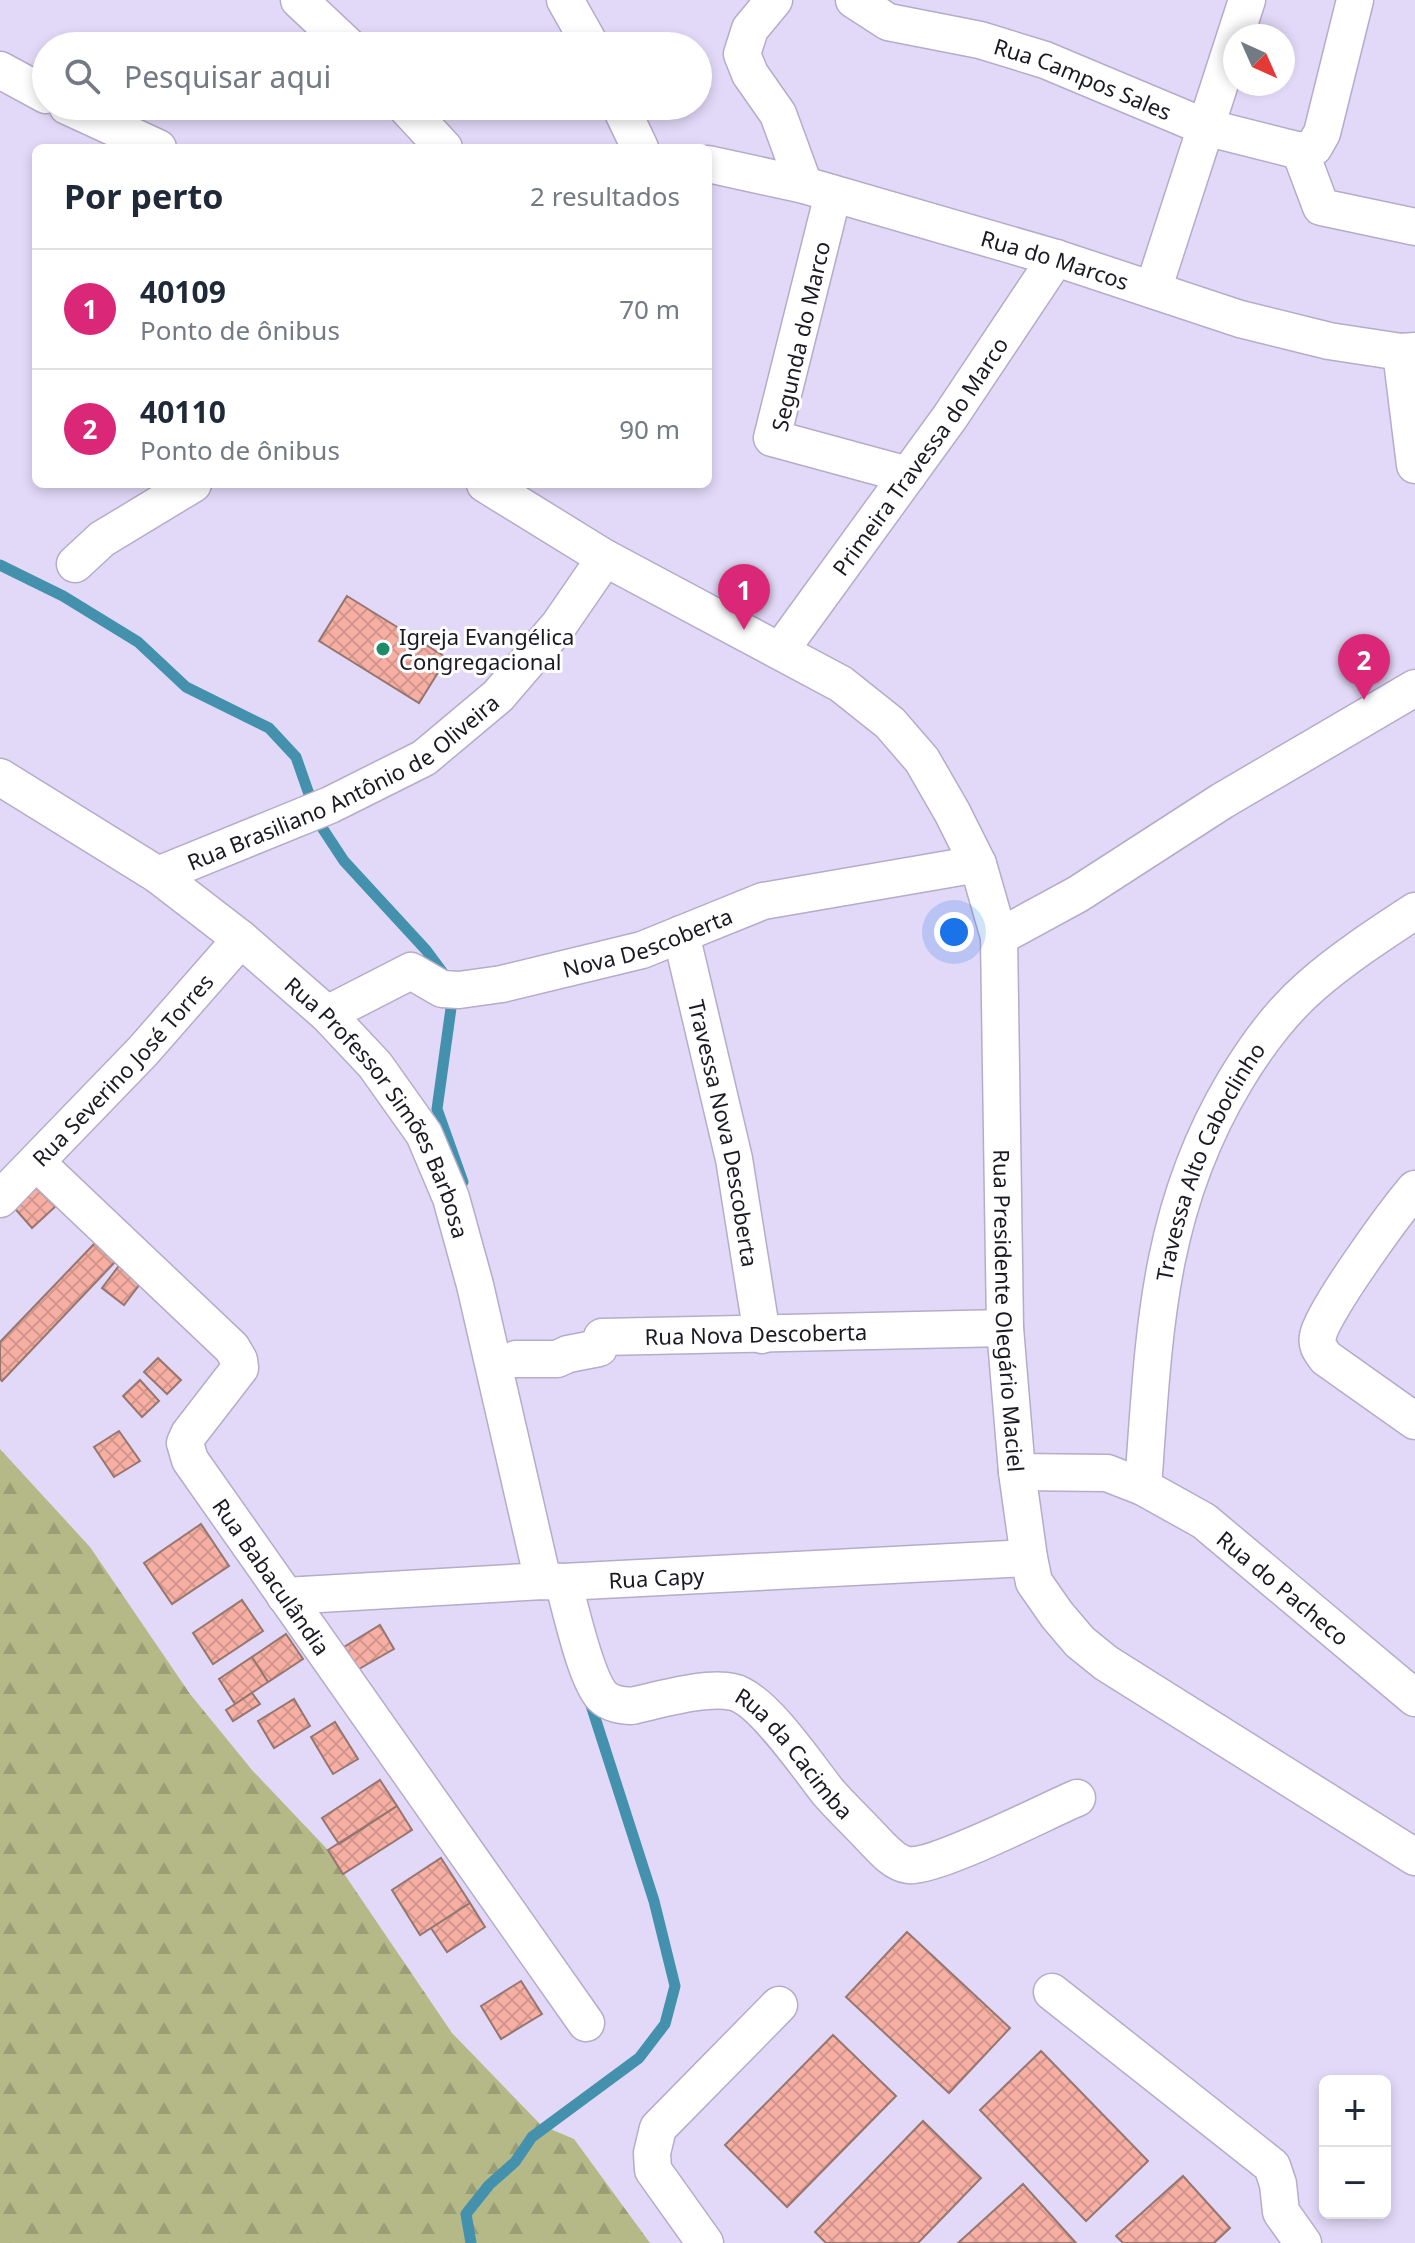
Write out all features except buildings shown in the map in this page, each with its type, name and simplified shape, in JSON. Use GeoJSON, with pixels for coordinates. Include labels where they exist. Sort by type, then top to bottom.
{"type":"FeatureCollection","features":[{"type":"Feature","properties":{"kind":"street"},"geometry":{"type":"LineString","coordinates":[[299,0],[333,32]]}},
{"type":"Feature","properties":{"kind":"street"},"geometry":{"type":"LineString","coordinates":[[565,0],[583,32]]}},
{"type":"Feature","properties":{"kind":"street"},"geometry":{"type":"LineString","coordinates":[[774,0],[750,29],[742,54],[750,74],[778,114],[818,189]]}},
{"type":"Feature","properties":{"kind":"street","name":"Rua Campos Sales"},"geometry":{"type":"LineString","coordinates":[[854,0],[888,22],[980,40],[1045,60],[1205,127],[1307,149]]}},
{"type":"Feature","properties":{"kind":"street"},"geometry":{"type":"LineString","coordinates":[[1153,290],[1247,0]]}},
{"type":"Feature","properties":{"kind":"street"},"geometry":{"type":"LineString","coordinates":[[1355,0],[1322,133],[1307,149],[1321,207],[1415,227]]}},
{"type":"Feature","properties":{"kind":"street"},"geometry":{"type":"LineString","coordinates":[[0,70],[32,87]]}},
{"type":"Feature","properties":{"kind":"street"},"geometry":{"type":"LineString","coordinates":[[97,120],[149,144]]}},
{"type":"Feature","properties":{"kind":"street"},"geometry":{"type":"LineString","coordinates":[[418,120],[440,144]]}},
{"type":"Feature","properties":{"kind":"street"},"geometry":{"type":"LineString","coordinates":[[627,120],[638,144]]}},
{"type":"Feature","properties":{"kind":"street","name":"Rua do Marcos"},"geometry":{"type":"LineString","coordinates":[[712,165],[818,189],[1056,258],[1255,323],[1329,341],[1408,351]]}},
{"type":"Feature","properties":{"kind":"street","name":"Segunda do Marco"},"geometry":{"type":"LineString","coordinates":[[818,189],[772,438],[908,475]]}},
{"type":"Feature","properties":{"kind":"street","name":"Primeira Travessa do Marco"},"geometry":{"type":"LineString","coordinates":[[780,651],[908,475],[1056,258]]}},
{"type":"Feature","properties":{"kind":"street"},"geometry":{"type":"LineString","coordinates":[[1408,351],[1415,465]]}},
{"type":"Feature","properties":{"kind":"street"},"geometry":{"type":"LineString","coordinates":[[75,564],[102,539],[186,488]]}},
{"type":"Feature","properties":{"kind":"street","name":"Rua Presidente Olegário Maciel"},"geometry":{"type":"LineString","coordinates":[[491,488],[605,558],[841,684],[890,723],[922,760],[978,864],[999,937],[1005,1328],[1017,1472],[1034,1582],[1080,1642],[1106,1663],[1415,1857]]}},
{"type":"Feature","properties":{"kind":"street","name":"Rua Brasiliano Antônio de Oliveira"},"geometry":{"type":"LineString","coordinates":[[158,875],[330,805],[424,758],[498,696],[559,625],[605,558]]}},
{"type":"Feature","properties":{"kind":"street"},"geometry":{"type":"LineString","coordinates":[[999,937],[1078,894],[1222,801],[1415,688]]}},
{"type":"Feature","properties":{"kind":"street","name":"Rua Professor Simões Barbosa"},"geometry":{"type":"LineString","coordinates":[[0,777],[158,875],[241,939],[327,1014],[375,1065],[424,1134],[451,1198],[553,1581]]}},
{"type":"Feature","properties":{"kind":"street","name":"Nova Descoberta"},"geometry":{"type":"LineString","coordinates":[[327,1014],[411,971],[442,989],[459,990],[502,984],[642,950],[763,901],[978,864]]}},
{"type":"Feature","properties":{"kind":"street","name":"Travessa Alto Caboclinho"},"geometry":{"type":"LineString","coordinates":[[1143,1487],[1156,1316],[1170,1238],[1189,1176],[1220,1107],[1248,1060],[1279,1018],[1310,987],[1415,911]]}},
{"type":"Feature","properties":{"kind":"street","name":"Travessa Nova Descoberta"},"geometry":{"type":"LineString","coordinates":[[681,934],[734,1159],[762,1335]]}},
{"type":"Feature","properties":{"kind":"street","name":"Rua Severino José Torres"},"geometry":{"type":"LineString","coordinates":[[0,1199],[143,1051],[241,939]]}},
{"type":"Feature","properties":{"kind":"street","name":"Rua Babaculândia"},"geometry":{"type":"LineString","coordinates":[[37,1163],[232,1348],[240,1368],[189,1434],[185,1443],[190,1460],[586,2023]]}},
{"type":"Feature","properties":{"kind":"street"},"geometry":{"type":"LineString","coordinates":[[1415,1189],[1334,1304],[1317,1338],[1326,1358],[1415,1421]]}},
{"type":"Feature","properties":{"kind":"street","name":"Rua Nova Descoberta"},"geometry":{"type":"LineString","coordinates":[[516,1359],[557,1359],[599,1348],[602,1337],[1005,1328]]}},
{"type":"Feature","properties":{"kind":"street","name":"Rua do Pacheco"},"geometry":{"type":"LineString","coordinates":[[1017,1472],[1107,1473],[1143,1487],[1204,1521],[1415,1698]]}},
{"type":"Feature","properties":{"kind":"street","name":"Rua Capy"},"geometry":{"type":"LineString","coordinates":[[285,1596],[1029,1558]]}},
{"type":"Feature","properties":{"kind":"street","name":"Rua da Cacimba"},"geometry":{"type":"LineString","coordinates":[[553,1581],[594,1683],[609,1701],[631,1706],[718,1690],[745,1695],[767,1716],[831,1795],[895,1860],[907,1865],[950,1855],[1077,1798]]}},
{"type":"Feature","properties":{"kind":"street"},"geometry":{"type":"LineString","coordinates":[[1052,1992],[1272,2166],[1278,2184],[1281,2212],[1303,2243]]}},
{"type":"Feature","properties":{"kind":"street"},"geometry":{"type":"LineString","coordinates":[[705,2243],[653,2170],[652,2153],[658,2128],[779,2005]]}},
{"type":"Feature","properties":{"kind":"green space"},"geometry":{"type":"Polygon","coordinates":[[[0,1449],[90,1547],[190,1694],[252,1770],[328,1850],[452,2033],[541,2125],[574,2139],[650,2243],[0,2243],[0,1449]]]}},
{"type":"Feature","properties":{"kind":"waterway"},"geometry":{"type":"LineString","coordinates":[[0,565],[63,596],[138,642],[186,687],[269,728],[296,757],[310,797]]}},
{"type":"Feature","properties":{"kind":"waterway"},"geometry":{"type":"LineString","coordinates":[[319,823],[344,861],[426,950],[446,977]]}},
{"type":"Feature","properties":{"kind":"waterway"},"geometry":{"type":"LineString","coordinates":[[450,993],[452,1001],[437,1109],[463,1182]]}},
{"type":"Feature","properties":{"kind":"waterway"},"geometry":{"type":"LineString","coordinates":[[471,2243],[466,2214],[489,2185],[515,2162],[532,2137],[639,2058],[665,2024],[675,1986],[654,1901],[589,1699]]}},
{"type":"Feature","properties":{"kind":"place","name":"40109"},"geometry":{"type":"Point","coordinates":[744,630]}},
{"type":"Feature","properties":{"kind":"place","name":"Igreja Evangélica Congregacional"},"geometry":{"type":"Point","coordinates":[383,649]}},
{"type":"Feature","properties":{"kind":"place","name":"40110"},"geometry":{"type":"Point","coordinates":[1364,700]}}]}
